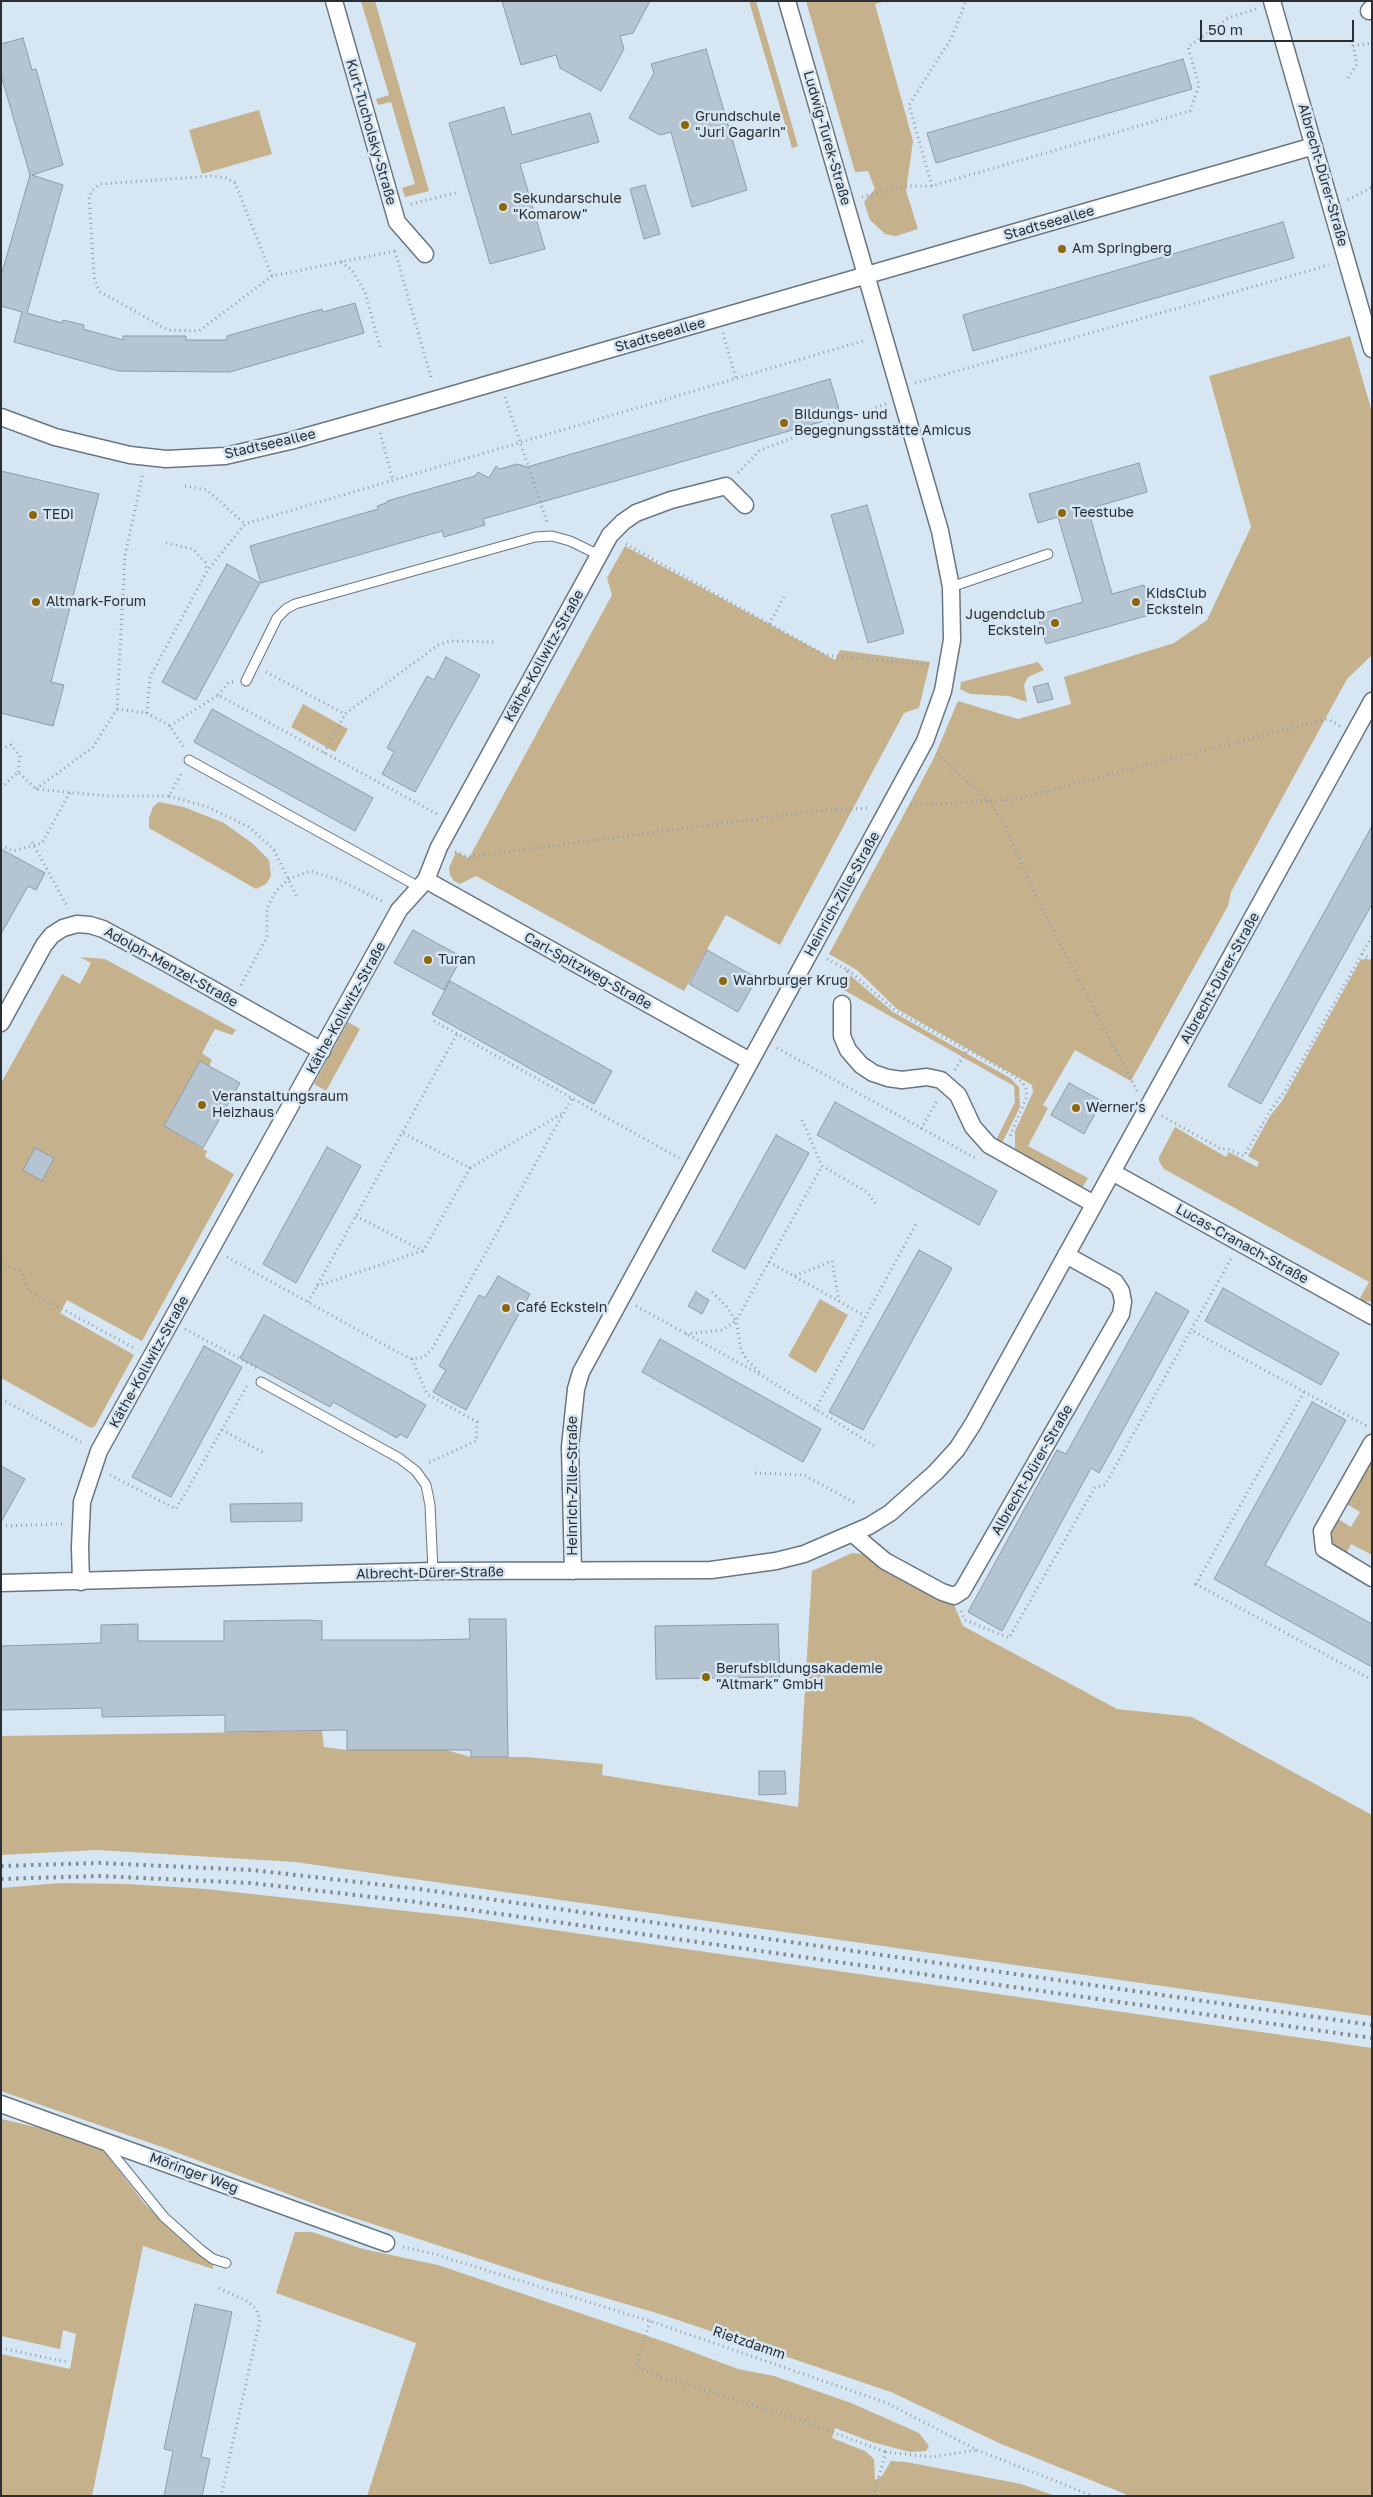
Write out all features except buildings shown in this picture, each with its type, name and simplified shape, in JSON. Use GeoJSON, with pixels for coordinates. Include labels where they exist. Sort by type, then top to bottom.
{"type":"FeatureCollection","features":[{"type":"Feature","properties":{"kind":"street","name":"Kurt-Tucholsky-Straße"},"geometry":{"type":"LineString","coordinates":[[334,1],[395,215],[425,254]]}},
{"type":"Feature","properties":{"kind":"street","name":"Ludwig-Turek-Straße"},"geometry":{"type":"LineString","coordinates":[[787,1],[866,275]]}},
{"type":"Feature","properties":{"kind":"street","name":"Albrecht-Dürer-Straße"},"geometry":{"type":"LineString","coordinates":[[1272,2],[1372,349]]}},
{"type":"Feature","properties":{"kind":"street","name":"Stadtseeallee"},"geometry":{"type":"LineString","coordinates":[[1,417],[85,445],[146,457],[186,459],[225,456],[290,441],[375,417],[1314,146]]}},
{"type":"Feature","properties":{"kind":"street","name":"Heinrich-Zille-Straße"},"geometry":{"type":"LineString","coordinates":[[573,1571],[570,1448],[576,1389],[594,1345],[763,1040],[925,741],[943,691],[952,640],[950,587],[940,531],[866,275]]}},
{"type":"Feature","properties":{"kind":"street"},"geometry":{"type":"LineString","coordinates":[[726,486],[745,505]]}},
{"type":"Feature","properties":{"kind":"street","name":"Käthe-Kollwitz-Straße"},"geometry":{"type":"LineString","coordinates":[[81,1582],[82,1502],[96,1459],[399,910],[422,884],[440,847],[610,535],[623,522],[636,513],[671,500],[726,486]]}},
{"type":"Feature","properties":{"kind":"street","name":"Albrecht-Dürer-Straße"},"geometry":{"type":"LineString","coordinates":[[1,1583],[433,1571],[711,1570],[747,1566],[804,1554],[853,1534],[890,1513],[913,1495],[957,1449],[1148,1109],[1372,701]]}},
{"type":"Feature","properties":{"kind":"street","name":"Carl-Spitzweg-Straße"},"geometry":{"type":"LineString","coordinates":[[422,884],[750,1061]]}},
{"type":"Feature","properties":{"kind":"street"},"geometry":{"type":"LineString","coordinates":[[1,1023],[44,945],[58,931],[77,924]]}},
{"type":"Feature","properties":{"kind":"street","name":"Adolph-Menzel-Straße"},"geometry":{"type":"LineString","coordinates":[[77,924],[103,929],[322,1052]]}},
{"type":"Feature","properties":{"kind":"street"},"geometry":{"type":"LineString","coordinates":[[842,1004],[842,1036],[848,1050],[861,1065],[873,1073],[888,1078],[902,1080],[927,1077],[941,1080],[958,1095],[978,1135],[1002,1152],[1094,1204]]}},
{"type":"Feature","properties":{"kind":"street","name":"Lucas-Cranach-Straße"},"geometry":{"type":"LineString","coordinates":[[1112,1172],[1372,1316]]}},
{"type":"Feature","properties":{"kind":"street","name":"Albrecht-Dürer-Straße"},"geometry":{"type":"LineString","coordinates":[[954,1596],[962,1591],[969,1582],[1121,1314],[1123,1302],[1115,1282],[1066,1255]]}},
{"type":"Feature","properties":{"kind":"street"},"geometry":{"type":"LineString","coordinates":[[1372,1443],[1322,1531],[1324,1549],[1372,1578]]}},
{"type":"Feature","properties":{"kind":"street"},"geometry":{"type":"LineString","coordinates":[[853,1534],[886,1561],[942,1592],[954,1596]]}},
{"type":"Feature","properties":{"kind":"street","name":"Möringer Weg"},"geometry":{"type":"LineString","coordinates":[[1,2104],[386,2243]]}},
{"type":"Feature","properties":{"kind":"lane"},"geometry":{"type":"LineString","coordinates":[[246,681],[277,618],[286,609],[295,604],[515,541],[552,536],[570,541],[599,555]]}},
{"type":"Feature","properties":{"kind":"lane"},"geometry":{"type":"LineString","coordinates":[[950,587],[1048,554]]}},
{"type":"Feature","properties":{"kind":"lane"},"geometry":{"type":"LineString","coordinates":[[188,760],[422,884]]}},
{"type":"Feature","properties":{"kind":"lane"},"geometry":{"type":"LineString","coordinates":[[257,1379],[399,1458],[416,1470],[426,1485],[430,1504],[433,1571]]}},
{"type":"Feature","properties":{"kind":"lane"},"geometry":{"type":"LineString","coordinates":[[101,2139],[164,2217],[201,2250],[212,2258],[226,2263]]}},
{"type":"Feature","properties":{"kind":"path"},"geometry":{"type":"LineString","coordinates":[[932,186],[909,105],[952,37],[966,1]]}},
{"type":"Feature","properties":{"kind":"path"},"geometry":{"type":"LineString","coordinates":[[845,201],[904,186],[932,186],[1190,111],[1199,84],[1188,48],[1228,18],[1272,2]]}},
{"type":"Feature","properties":{"kind":"path"},"geometry":{"type":"LineString","coordinates":[[1348,78],[1357,64],[1353,46],[1372,42]]}},
{"type":"Feature","properties":{"kind":"path"},"geometry":{"type":"LineString","coordinates":[[272,276],[235,183],[226,178],[212,176],[100,184],[89,197],[94,277],[99,291],[168,330],[199,332],[272,276],[395,251]]}},
{"type":"Feature","properties":{"kind":"path"},"geometry":{"type":"LineString","coordinates":[[1332,206],[1357,197],[1372,187]]}},
{"type":"Feature","properties":{"kind":"path"},"geometry":{"type":"LineString","coordinates":[[437,399],[395,251],[395,215],[459,192]]}},
{"type":"Feature","properties":{"kind":"path"},"geometry":{"type":"LineString","coordinates":[[726,486],[760,450],[899,393],[1347,260]]}},
{"type":"Feature","properties":{"kind":"path"},"geometry":{"type":"LineString","coordinates":[[341,262],[351,269],[365,292],[380,347]]}},
{"type":"Feature","properties":{"kind":"path"},"geometry":{"type":"LineString","coordinates":[[719,318],[736,378]]}},
{"type":"Feature","properties":{"kind":"path"},"geometry":{"type":"LineString","coordinates":[[147,713],[150,677],[206,571],[246,524],[883,335]]}},
{"type":"Feature","properties":{"kind":"path"},"geometry":{"type":"LineString","coordinates":[[499,381],[552,536]]}},
{"type":"Feature","properties":{"kind":"path"},"geometry":{"type":"LineString","coordinates":[[375,417],[393,480]]}},
{"type":"Feature","properties":{"kind":"path"},"geometry":{"type":"LineString","coordinates":[[36,789],[93,748],[117,708],[125,555],[146,457]]}},
{"type":"Feature","properties":{"kind":"path"},"geometry":{"type":"LineString","coordinates":[[185,486],[207,490],[246,524]]}},
{"type":"Feature","properties":{"kind":"path"},"geometry":{"type":"LineString","coordinates":[[610,535],[825,655],[947,666]]}},
{"type":"Feature","properties":{"kind":"path"},"geometry":{"type":"LineString","coordinates":[[166,543],[192,549],[205,562],[206,571]]}},
{"type":"Feature","properties":{"kind":"path"},"geometry":{"type":"LineString","coordinates":[[769,624],[784,597]]}},
{"type":"Feature","properties":{"kind":"path"},"geometry":{"type":"LineString","coordinates":[[324,753],[345,714],[438,645],[450,641],[496,642]]}},
{"type":"Feature","properties":{"kind":"path"},"geometry":{"type":"LineString","coordinates":[[254,665],[345,714]]}},
{"type":"Feature","properties":{"kind":"path"},"geometry":{"type":"LineString","coordinates":[[170,726],[218,695],[453,823]]}},
{"type":"Feature","properties":{"kind":"path"},"geometry":{"type":"LineString","coordinates":[[117,708],[147,713],[170,726],[181,742],[188,760],[169,796]]}},
{"type":"Feature","properties":{"kind":"path"},"geometry":{"type":"LineString","coordinates":[[925,741],[990,802],[1005,826],[1042,909],[1129,1078],[1148,1109],[1220,1149],[1228,1149],[1244,1156],[1270,1111],[1285,1091],[1372,936]]}},
{"type":"Feature","properties":{"kind":"path"},"geometry":{"type":"LineString","coordinates":[[1,749],[11,745],[20,756],[18,772],[1,788]]}},
{"type":"Feature","properties":{"kind":"path"},"geometry":{"type":"LineString","coordinates":[[18,772],[36,789],[108,796],[169,796],[208,807],[249,827],[274,850],[297,896]]}},
{"type":"Feature","properties":{"kind":"path"},"geometry":{"type":"LineString","coordinates":[[1,845],[13,851],[42,843],[70,792]]}},
{"type":"Feature","properties":{"kind":"path"},"geometry":{"type":"LineString","coordinates":[[33,844],[77,924]]}},
{"type":"Feature","properties":{"kind":"path"},"geometry":{"type":"LineString","coordinates":[[232,1001],[267,937],[267,908],[276,891],[289,879],[310,871],[339,880],[399,910]]}},
{"type":"Feature","properties":{"kind":"path"},"geometry":{"type":"LineString","coordinates":[[812,950],[848,970],[896,1011],[1011,1074],[1023,1083],[1027,1096],[1024,1107],[1002,1152]]}},
{"type":"Feature","properties":{"kind":"path"},"geometry":{"type":"LineString","coordinates":[[1362,954],[1372,959]]}},
{"type":"Feature","properties":{"kind":"path"},"geometry":{"type":"LineString","coordinates":[[842,1004],[837,998],[848,970]]}},
{"type":"Feature","properties":{"kind":"path"},"geometry":{"type":"LineString","coordinates":[[434,1022],[693,1165]]}},
{"type":"Feature","properties":{"kind":"path"},"geometry":{"type":"LineString","coordinates":[[308,1302],[457,1034]]}},
{"type":"Feature","properties":{"kind":"path"},"geometry":{"type":"LineString","coordinates":[[763,1040],[977,1160]]}},
{"type":"Feature","properties":{"kind":"path"},"geometry":{"type":"LineString","coordinates":[[412,1359],[424,1357],[432,1348],[572,1098]]}},
{"type":"Feature","properties":{"kind":"path"},"geometry":{"type":"LineString","coordinates":[[317,1286],[423,1251],[470,1168],[564,1112]]}},
{"type":"Feature","properties":{"kind":"path"},"geometry":{"type":"LineString","coordinates":[[802,1120],[822,1166],[867,1192],[876,1204]]}},
{"type":"Feature","properties":{"kind":"path"},"geometry":{"type":"LineString","coordinates":[[403,1133],[470,1168]]}},
{"type":"Feature","properties":{"kind":"path"},"geometry":{"type":"LineString","coordinates":[[686,1334],[722,1330],[736,1321],[822,1166]]}},
{"type":"Feature","properties":{"kind":"path"},"geometry":{"type":"LineString","coordinates":[[356,1216],[423,1251]]}},
{"type":"Feature","properties":{"kind":"path"},"geometry":{"type":"LineString","coordinates":[[815,1410],[916,1224]]}},
{"type":"Feature","properties":{"kind":"path"},"geometry":{"type":"LineString","coordinates":[[954,1596],[965,1620],[1009,1638],[1095,1487],[1105,1485],[1239,1243]]}},
{"type":"Feature","properties":{"kind":"path"},"geometry":{"type":"LineString","coordinates":[[212,1249],[412,1359],[427,1394],[477,1422],[476,1440],[428,1463],[411,1454],[399,1458]]}},
{"type":"Feature","properties":{"kind":"path"},"geometry":{"type":"LineString","coordinates":[[795,1276],[832,1261],[839,1301]]}},
{"type":"Feature","properties":{"kind":"path"},"geometry":{"type":"LineString","coordinates":[[1,1262],[21,1272],[29,1291],[151,1358]]}},
{"type":"Feature","properties":{"kind":"path"},"geometry":{"type":"LineString","coordinates":[[769,1262],[865,1316]]}},
{"type":"Feature","properties":{"kind":"path"},"geometry":{"type":"LineString","coordinates":[[712,1292],[728,1308],[736,1321],[742,1350],[747,1360],[761,1375]]}},
{"type":"Feature","properties":{"kind":"path"},"geometry":{"type":"LineString","coordinates":[[620,1298],[806,1401],[815,1410],[876,1447]]}},
{"type":"Feature","properties":{"kind":"path"},"geometry":{"type":"LineString","coordinates":[[172,1321],[258,1368]]}},
{"type":"Feature","properties":{"kind":"path"},"geometry":{"type":"LineString","coordinates":[[1192,1330],[1372,1429]]}},
{"type":"Feature","properties":{"kind":"path"},"geometry":{"type":"LineString","coordinates":[[257,1379],[258,1368]]}},
{"type":"Feature","properties":{"kind":"path"},"geometry":{"type":"LineString","coordinates":[[257,1379],[258,1368]]}},
{"type":"Feature","properties":{"kind":"path"},"geometry":{"type":"LineString","coordinates":[[1,1399],[176,1509],[249,1384]]}},
{"type":"Feature","properties":{"kind":"path"},"geometry":{"type":"LineString","coordinates":[[1304,1392],[1196,1584],[1372,1680]]}},
{"type":"Feature","properties":{"kind":"path"},"geometry":{"type":"LineString","coordinates":[[222,1430],[266,1454]]}},
{"type":"Feature","properties":{"kind":"path"},"geometry":{"type":"LineString","coordinates":[[755,1472],[804,1476],[855,1503]]}},
{"type":"Feature","properties":{"kind":"path"},"geometry":{"type":"LineString","coordinates":[[1,1526],[81,1524]]}},
{"type":"Feature","properties":{"kind":"path","name":"Rietzdamm"},"geometry":{"type":"LineString","coordinates":[[386,2243],[434,2254],[650,2321],[887,2404],[977,2450],[1093,2496]]}},
{"type":"Feature","properties":{"kind":"path"},"geometry":{"type":"LineString","coordinates":[[218,2288],[247,2301],[256,2309],[260,2320],[222,2496]]}},
{"type":"Feature","properties":{"kind":"path"},"geometry":{"type":"LineString","coordinates":[[650,2321],[636,2367],[661,2378],[794,2418],[886,2452],[932,2457],[977,2450]]}},
{"type":"Feature","properties":{"kind":"path"},"geometry":{"type":"LineString","coordinates":[[1,2348],[67,2362]]}},
{"type":"Feature","properties":{"kind":"path"},"geometry":{"type":"LineString","coordinates":[[873,2496],[886,2452]]}},
{"type":"Feature","properties":{"kind":"shaded area"},"geometry":{"type":"Polygon","coordinates":[[[361,1],[375,1],[429,191],[405,197],[402,188],[415,184],[391,102],[378,105],[376,99],[389,95],[361,1]]]}},
{"type":"Feature","properties":{"kind":"shaded area"},"geometry":{"type":"Polygon","coordinates":[[[749,1],[756,1],[798,146],[792,148],[749,1]]]}},
{"type":"Feature","properties":{"kind":"shaded area"},"geometry":{"type":"Polygon","coordinates":[[[806,1],[886,1],[875,4],[913,141],[906,191],[918,229],[896,236],[885,234],[870,220],[864,202],[875,189],[868,171],[855,172],[806,1]]]}},
{"type":"Feature","properties":{"kind":"shaded area"},"geometry":{"type":"Polygon","coordinates":[[[259,110],[272,154],[202,174],[189,130],[259,110]]]}},
{"type":"Feature","properties":{"kind":"shaded area"},"geometry":{"type":"Polygon","coordinates":[[[1350,336],[1372,412],[1372,655],[1347,679],[1231,892],[1228,906],[1131,1081],[1075,1050],[1043,1105],[1048,1108],[1028,1146],[1088,1178],[1082,1188],[1019,1155],[1015,1149],[1015,1131],[1033,1092],[1032,1085],[897,1009],[857,970],[829,954],[933,760],[958,701],[1018,719],[1071,704],[1064,677],[1174,643],[1207,620],[1251,527],[1209,376],[1350,336]]]}},
{"type":"Feature","properties":{"kind":"shaded area"},"geometry":{"type":"Polygon","coordinates":[[[625,546],[835,660],[840,650],[930,662],[919,708],[904,713],[780,945],[726,915],[684,991],[476,876],[460,884],[454,881],[450,875],[449,868],[456,852],[469,858],[612,595],[607,578],[625,546]]]}},
{"type":"Feature","properties":{"kind":"shaded area"},"geometry":{"type":"Polygon","coordinates":[[[1038,662],[1044,670],[1028,677],[1024,685],[1027,702],[1009,696],[970,694],[960,689],[961,682],[1038,662]]]}},
{"type":"Feature","properties":{"kind":"shaded area"},"geometry":{"type":"Polygon","coordinates":[[[303,704],[348,729],[335,752],[291,727],[303,704]]]}},
{"type":"Feature","properties":{"kind":"shaded area"},"geometry":{"type":"Polygon","coordinates":[[[159,802],[184,807],[224,823],[252,843],[269,860],[271,876],[266,884],[256,889],[149,828],[149,818],[153,807],[159,802]]]}},
{"type":"Feature","properties":{"kind":"shaded area"},"geometry":{"type":"Polygon","coordinates":[[[80,957],[105,959],[236,1030],[232,1035],[215,1029],[202,1053],[212,1060],[209,1066],[200,1061],[164,1126],[207,1151],[205,1157],[234,1174],[142,1341],[67,1300],[60,1313],[134,1355],[95,1426],[91,1428],[1,1378],[1,1083],[62,974],[80,984],[91,963],[80,957]]]}},
{"type":"Feature","properties":{"kind":"shaded area"},"geometry":{"type":"Polygon","coordinates":[[[1365,958],[1372,961],[1372,1301],[1362,1302],[1359,1300],[1369,1282],[1164,1169],[1159,1161],[1159,1157],[1175,1127],[1226,1157],[1229,1152],[1257,1167],[1259,1162],[1248,1156],[1270,1116],[1282,1101],[1361,959],[1364,960],[1365,958]]]}},
{"type":"Feature","properties":{"kind":"shaded area"},"geometry":{"type":"Polygon","coordinates":[[[851,976],[893,1012],[1010,1078],[1019,1087],[1020,1107],[1001,1145],[995,1142],[1015,1102],[1014,1086],[842,989],[845,981],[851,976]]]}},
{"type":"Feature","properties":{"kind":"shaded area"},"geometry":{"type":"Polygon","coordinates":[[[348,1022],[360,1029],[326,1091],[314,1084],[348,1022]]]}},
{"type":"Feature","properties":{"kind":"shaded area"},"geometry":{"type":"Polygon","coordinates":[[[820,1299],[848,1315],[816,1373],[788,1356],[820,1299]]]}},
{"type":"Feature","properties":{"kind":"shaded area"},"geometry":{"type":"Polygon","coordinates":[[[1372,1455],[1372,1555],[1351,1544],[1345,1556],[1333,1544],[1331,1530],[1335,1517],[1351,1527],[1360,1512],[1345,1503],[1372,1455]]]}},
{"type":"Feature","properties":{"kind":"shaded area"},"geometry":{"type":"Polygon","coordinates":[[[852,1553],[863,1554],[954,1605],[963,1626],[1117,1709],[1192,1717],[1372,1815],[1372,2016],[295,1862],[97,1850],[1,1855],[1,1736],[322,1731],[324,1747],[347,1750],[446,1750],[471,1757],[526,1757],[603,1764],[602,1775],[798,1807],[812,1571],[852,1553]]]}},
{"type":"Feature","properties":{"kind":"shaded area"},"geometry":{"type":"Polygon","coordinates":[[[60,1883],[127,1884],[206,1889],[470,1918],[1372,2048],[1372,2496],[1130,2496],[999,2443],[891,2392],[663,2315],[541,2279],[339,2213],[162,2147],[1,2091],[1,1888],[60,1883]]]}},
{"type":"Feature","properties":{"kind":"shaded area"},"geometry":{"type":"Polygon","coordinates":[[[1,2119],[66,2134],[103,2150],[144,2203],[176,2235],[213,2264],[213,2269],[143,2246],[92,2496],[1,2496],[1,2354],[70,2369],[76,2334],[63,2330],[60,2349],[1,2336],[1,2119]]]}},
{"type":"Feature","properties":{"kind":"shaded area"},"geometry":{"type":"Polygon","coordinates":[[[295,2232],[312,2232],[363,2249],[438,2265],[674,2345],[738,2369],[774,2376],[851,2403],[919,2433],[929,2446],[926,2451],[910,2452],[872,2442],[835,2428],[832,2438],[865,2451],[874,2459],[875,2480],[882,2476],[891,2461],[906,2462],[1021,2484],[1056,2496],[367,2496],[416,2343],[276,2293],[295,2232]]]}},
{"type":"Feature","properties":{"kind":"railway"},"geometry":{"type":"LineString","coordinates":[[1,1866],[99,1863],[252,1870],[419,1889],[1372,2025]]}},
{"type":"Feature","properties":{"kind":"railway"},"geometry":{"type":"LineString","coordinates":[[1,1879],[99,1876],[251,1883],[416,1902],[1372,2038]]}},
{"type":"Feature","properties":{"kind":"place","name":"Grundschule \"Juri Gagarin\""},"geometry":{"type":"Point","coordinates":[685,125]}},
{"type":"Feature","properties":{"kind":"place","name":"Sekundarschule \"Komarow\""},"geometry":{"type":"Point","coordinates":[503,207]}},
{"type":"Feature","properties":{"kind":"place","name":"Am Springberg"},"geometry":{"type":"Point","coordinates":[1062,249]}},
{"type":"Feature","properties":{"kind":"place","name":"Bildungs- und Begegnungsstätte Amicus"},"geometry":{"type":"Point","coordinates":[784,423]}},
{"type":"Feature","properties":{"kind":"place","name":"Teestube"},"geometry":{"type":"Point","coordinates":[1062,513]}},
{"type":"Feature","properties":{"kind":"place","name":"TEDi"},"geometry":{"type":"Point","coordinates":[33,515]}},
{"type":"Feature","properties":{"kind":"place","name":"Altmark-Forum"},"geometry":{"type":"Point","coordinates":[36,602]}},
{"type":"Feature","properties":{"kind":"place","name":"KidsClub Eckstein"},"geometry":{"type":"Point","coordinates":[1136,602]}},
{"type":"Feature","properties":{"kind":"place","name":"Jugendclub Eckstein"},"geometry":{"type":"Point","coordinates":[1055,623]}},
{"type":"Feature","properties":{"kind":"place","name":"Turan"},"geometry":{"type":"Point","coordinates":[428,960]}},
{"type":"Feature","properties":{"kind":"place","name":"Wahrburger Krug"},"geometry":{"type":"Point","coordinates":[723,981]}},
{"type":"Feature","properties":{"kind":"place","name":"Veranstaltungsraum Heizhaus"},"geometry":{"type":"Point","coordinates":[202,1105]}},
{"type":"Feature","properties":{"kind":"place","name":"Werner's"},"geometry":{"type":"Point","coordinates":[1076,1108]}},
{"type":"Feature","properties":{"kind":"place","name":"Café Eckstein"},"geometry":{"type":"Point","coordinates":[506,1308]}},
{"type":"Feature","properties":{"kind":"place","name":"Berufsbildungsakademie \"Altmark\" GmbH"},"geometry":{"type":"Point","coordinates":[706,1677]}}]}
